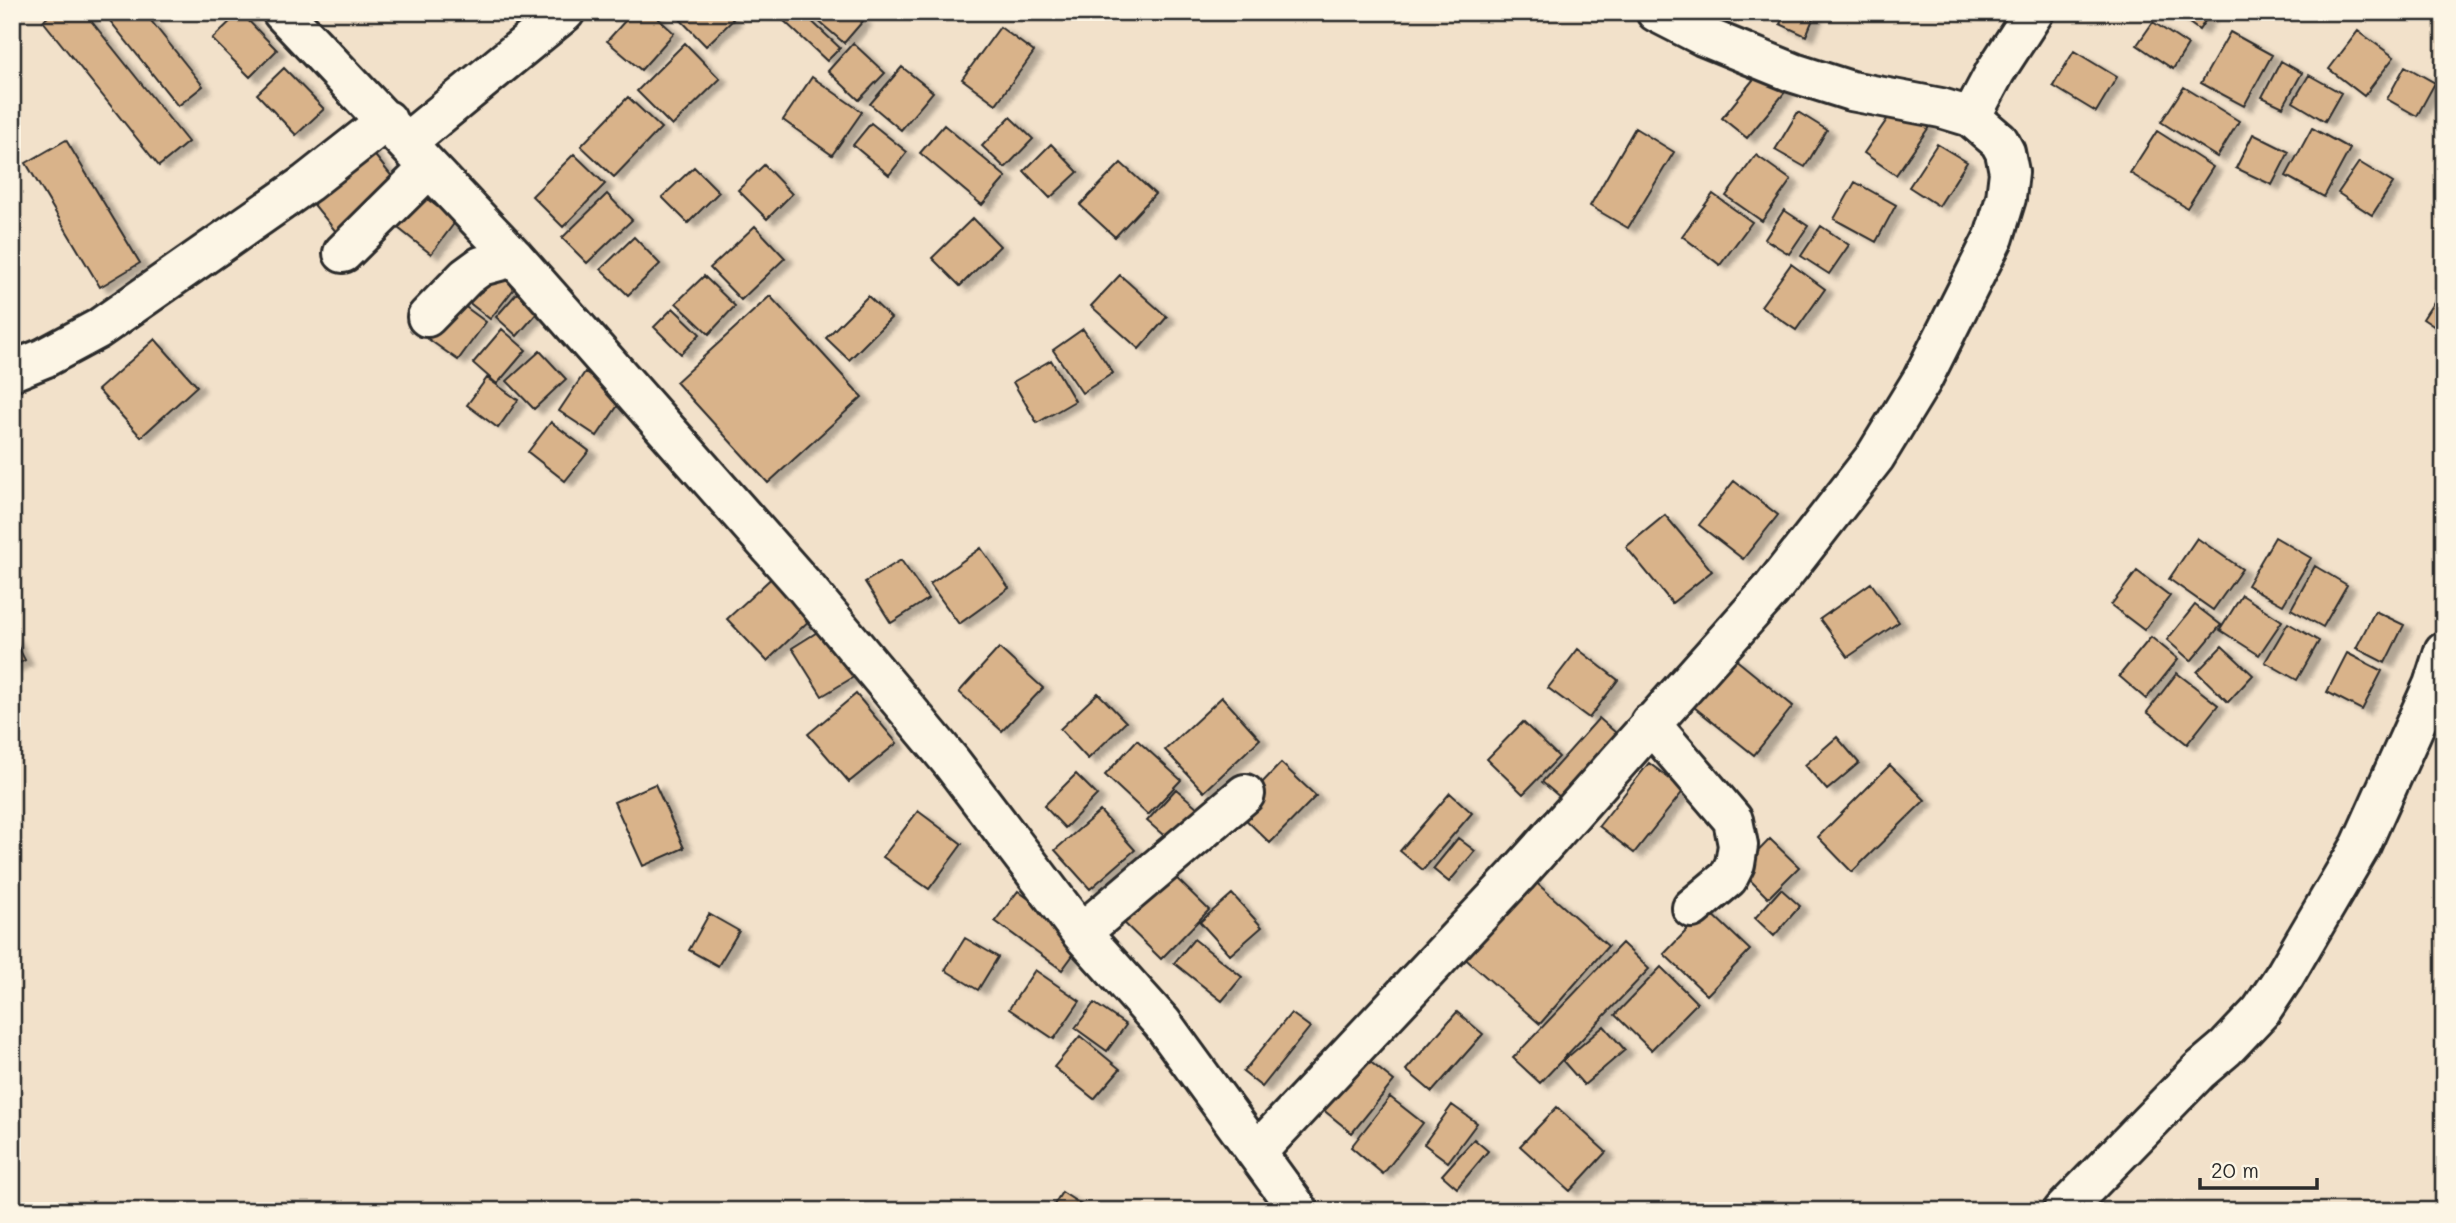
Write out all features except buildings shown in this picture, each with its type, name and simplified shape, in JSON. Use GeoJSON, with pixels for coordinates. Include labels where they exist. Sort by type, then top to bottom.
{"type":"FeatureCollection","features":[{"type":"Feature","properties":{"kind":"street"},"geometry":{"type":"LineString","coordinates":[[282,12],[514,257],[807,589],[952,764],[1081,933],[1162,1023],[1257,1152],[1282,1203]]}},
{"type":"Feature","properties":{"kind":"street"},"geometry":{"type":"LineString","coordinates":[[12,371],[44,358],[98,329],[307,183],[407,143],[565,12]]}},
{"type":"Feature","properties":{"kind":"street"},"geometry":{"type":"LineString","coordinates":[[1257,1152],[1517,875],[1772,589],[1875,457],[1922,380],[1994,237],[2006,198],[2009,172],[2005,152],[1994,136],[1971,117],[1941,108],[1851,91],[1794,73],[1703,36],[1656,12]]}},
{"type":"Feature","properties":{"kind":"street"},"geometry":{"type":"LineString","coordinates":[[1971,117],[1995,72],[2034,12]]}},
{"type":"Feature","properties":{"kind":"street"},"geometry":{"type":"LineString","coordinates":[[344,253],[407,143]]}},
{"type":"Feature","properties":{"kind":"street"},"geometry":{"type":"LineString","coordinates":[[427,317],[466,277],[481,266],[514,257]]}},
{"type":"Feature","properties":{"kind":"street"},"geometry":{"type":"LineString","coordinates":[[2063,1211],[2199,1071],[2226,1048],[2267,1002],[2286,975],[2361,845],[2433,685],[2444,651]]}},
{"type":"Feature","properties":{"kind":"street"},"geometry":{"type":"LineString","coordinates":[[1650,723],[1733,820],[1738,845],[1735,864],[1728,878],[1692,908]]}},
{"type":"Feature","properties":{"kind":"street"},"geometry":{"type":"LineString","coordinates":[[1081,933],[1245,794]]}}]}
